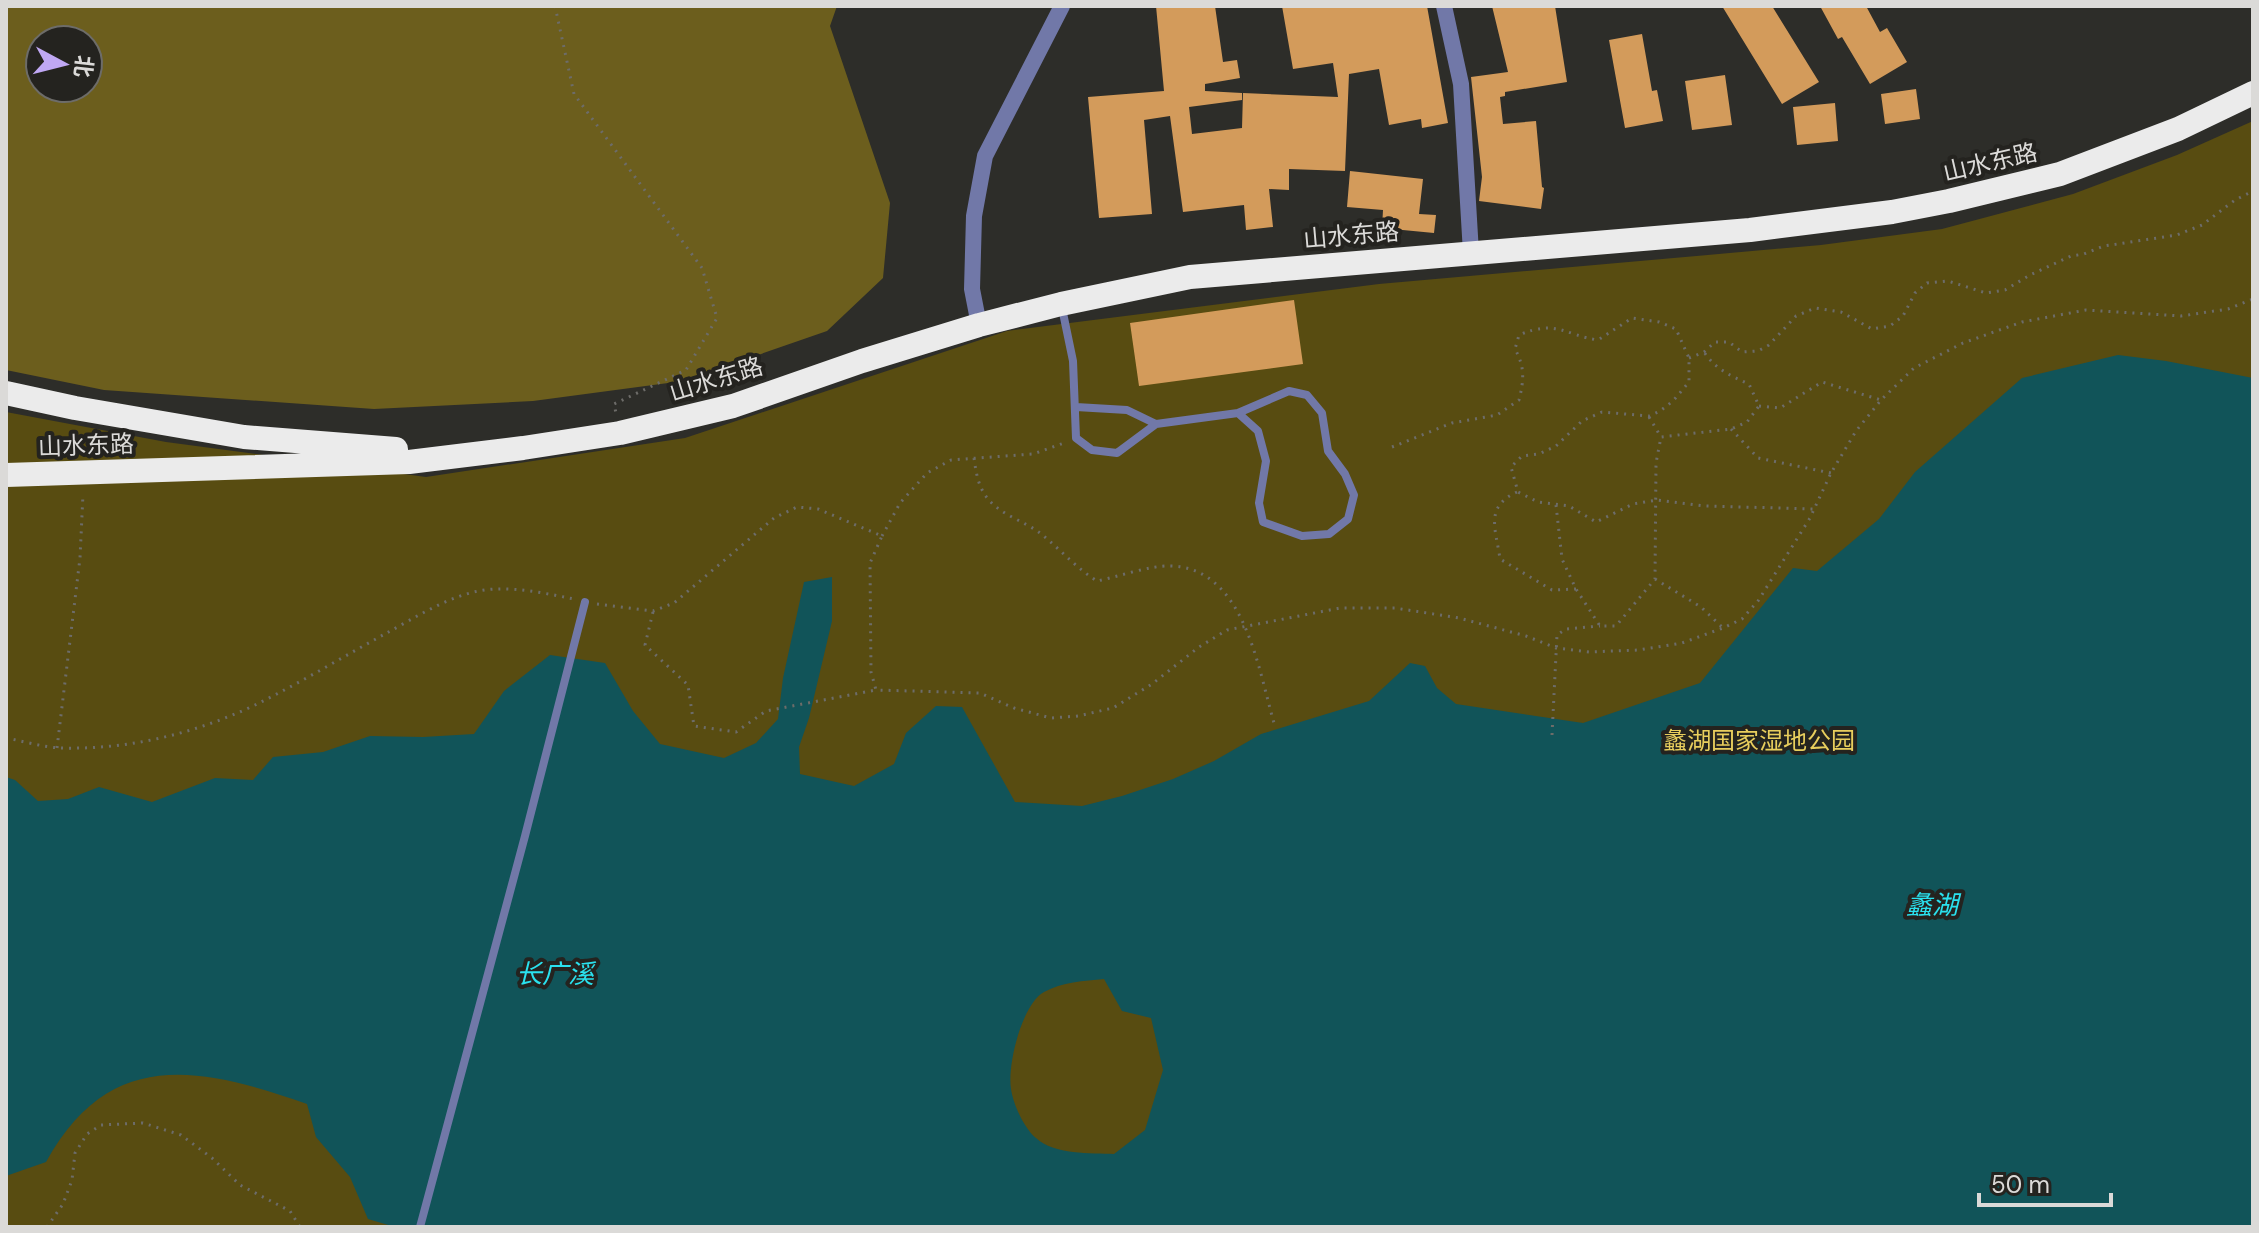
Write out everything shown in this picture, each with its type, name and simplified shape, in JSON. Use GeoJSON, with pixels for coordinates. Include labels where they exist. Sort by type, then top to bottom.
{"type":"FeatureCollection","features":[{"type":"Feature","properties":{"kind":"highway","name":"山水东路"},"geometry":{"type":"LineString","coordinates":[[6,475],[409,462],[620,433],[733,406],[979,325],[1190,277],[1750,230],[1921,206],[2060,174],[2178,129],[2253,93]]}},
{"type":"Feature","properties":{"kind":"highway","name":"山水东路"},"geometry":{"type":"LineString","coordinates":[[6,393],[244,437],[455,455]]}},
{"type":"Feature","properties":{"kind":"street"},"geometry":{"type":"LineString","coordinates":[[979,325],[972,289],[974,216],[985,156],[1062,6]]}},
{"type":"Feature","properties":{"kind":"street"},"geometry":{"type":"LineString","coordinates":[[1444,6],[1461,84],[1471,253]]}},
{"type":"Feature","properties":{"kind":"lane"},"geometry":{"type":"LineString","coordinates":[[1061,304],[1073,361],[1076,438],[1092,450],[1117,453],[1156,424],[1238,413],[1289,391],[1307,395],[1322,413],[1328,451],[1345,474],[1354,495],[1348,519],[1329,534],[1302,536],[1263,522],[1259,503],[1266,461],[1258,431],[1238,413]]}},
{"type":"Feature","properties":{"kind":"lane"},"geometry":{"type":"LineString","coordinates":[[1076,407],[1127,410],[1156,424]]}},
{"type":"Feature","properties":{"kind":"lane"},"geometry":{"type":"LineString","coordinates":[[420,1227],[585,602]]}},
{"type":"Feature","properties":{"kind":"path"},"geometry":{"type":"LineString","coordinates":[[555,6],[574,94],[702,268],[717,318],[686,370],[614,404],[620,433]]}},
{"type":"Feature","properties":{"kind":"path"},"geometry":{"type":"LineString","coordinates":[[2253,131],[2253,160]]}},
{"type":"Feature","properties":{"kind":"path"},"geometry":{"type":"LineString","coordinates":[[1689,358],[1704,352],[1715,342],[1729,342],[1742,352],[1758,351],[1769,345],[1796,316],[1815,308],[1841,312],[1872,329],[1890,326],[1903,316],[1915,293],[1927,283],[1948,281],[1986,293],[2005,290],[2071,256],[2104,246],[2177,235],[2202,225],[2235,200],[2253,191]]}},
{"type":"Feature","properties":{"kind":"path"},"geometry":{"type":"LineString","coordinates":[[653,611],[645,645],[688,685],[694,726],[736,732],[766,711],[876,690],[980,693],[1014,708],[1051,718],[1078,716],[1113,708],[1227,630],[1340,608],[1395,608],[1459,618],[1526,636],[1556,648],[1589,652],[1638,650],[1682,643],[1742,619],[1758,601],[1815,509],[1831,473],[1856,431],[1881,400],[1914,368],[1963,343],[2022,322],[2086,310],[2181,316],[2228,309],[2253,299]]}},
{"type":"Feature","properties":{"kind":"path"},"geometry":{"type":"LineString","coordinates":[[1392,447],[1452,423],[1497,415],[1519,400],[1525,378],[1515,349],[1519,335],[1537,328],[1563,328],[1598,340],[1632,318],[1659,322],[1676,329],[1689,358],[1689,382],[1673,401],[1649,416],[1602,412],[1582,421],[1556,446],[1539,454],[1522,456],[1511,467],[1518,492],[1538,502],[1569,506],[1596,522],[1633,504],[1657,500],[1705,506],[1815,509]]}},
{"type":"Feature","properties":{"kind":"path"},"geometry":{"type":"LineString","coordinates":[[1704,352],[1711,363],[1729,376],[1749,384],[1759,406]]}},
{"type":"Feature","properties":{"kind":"path"},"geometry":{"type":"LineString","coordinates":[[1759,406],[1780,408],[1822,382],[1881,400]]}},
{"type":"Feature","properties":{"kind":"path"},"geometry":{"type":"LineString","coordinates":[[1661,437],[1731,429],[1747,422],[1759,406]]}},
{"type":"Feature","properties":{"kind":"path"},"geometry":{"type":"LineString","coordinates":[[1552,735],[1557,635],[1566,629],[1616,626],[1655,579],[1656,463],[1661,437],[1649,416]]}},
{"type":"Feature","properties":{"kind":"path"},"geometry":{"type":"LineString","coordinates":[[1731,429],[1758,458],[1831,473]]}},
{"type":"Feature","properties":{"kind":"path"},"geometry":{"type":"LineString","coordinates":[[876,690],[871,672],[870,563],[900,503],[927,473],[951,460],[1033,454],[1076,438]]}},
{"type":"Feature","properties":{"kind":"path"},"geometry":{"type":"LineString","coordinates":[[974,458],[978,482],[988,499],[1036,531],[1082,572],[1097,581],[1170,566],[1201,573],[1220,585],[1246,626],[1274,723]]}},
{"type":"Feature","properties":{"kind":"path"},"geometry":{"type":"LineString","coordinates":[[57,748],[80,558],[84,474]]}},
{"type":"Feature","properties":{"kind":"path"},"geometry":{"type":"LineString","coordinates":[[1518,492],[1503,498],[1497,506],[1494,520],[1500,559],[1552,590],[1576,589]]}},
{"type":"Feature","properties":{"kind":"path"},"geometry":{"type":"LineString","coordinates":[[1556,505],[1562,559],[1576,589],[1600,626]]}},
{"type":"Feature","properties":{"kind":"path"},"geometry":{"type":"LineString","coordinates":[[6,738],[57,748],[126,745],[200,727],[256,704],[426,611],[464,596],[494,589],[653,611],[674,603],[774,518],[797,507],[818,509],[882,536]]}},
{"type":"Feature","properties":{"kind":"path"},"geometry":{"type":"LineString","coordinates":[[1655,579],[1701,607],[1723,628]]}},
{"type":"Feature","properties":{"kind":"path"},"geometry":{"type":"LineString","coordinates":[[47,1227],[67,1192],[75,1153],[87,1134],[101,1125],[143,1123],[181,1135],[212,1158],[240,1185],[290,1211],[300,1227]]}},
{"type":"Feature","properties":{"kind":"green space","name":"蠡湖国家湿地公园"},"geometry":{"type":"Polygon","coordinates":[[[2253,121],[2253,1227],[6,1227],[6,412],[166,442],[426,477],[685,438],[1007,331],[1379,284],[1821,245],[1942,229],[2073,194],[2177,155],[2253,121]]]}},
{"type":"Feature","properties":{"kind":"shaded area"},"geometry":{"type":"Polygon","coordinates":[[[6,6],[837,6],[830,26],[890,203],[883,278],[827,331],[683,381],[533,401],[374,409],[104,390],[6,370],[6,6]]]}},
{"type":"Feature","properties":{"kind":"water"},"geometry":{"type":"Polygon","coordinates":[[[2118,355],[2253,378],[2253,1227],[395,1227],[368,1219],[350,1177],[316,1137],[307,1104],[230,1081],[195,1076],[161,1076],[129,1083],[99,1099],[71,1125],[46,1162],[6,1176],[6,777],[15,780],[38,801],[68,799],[99,787],[152,802],[215,778],[253,780],[273,757],[323,752],[370,736],[474,734],[504,691],[550,655],[605,663],[633,711],[660,744],[724,758],[756,743],[778,719],[783,678],[804,582],[832,577],[832,621],[799,747],[800,774],[854,786],[894,764],[906,733],[936,706],[962,707],[1015,802],[1082,806],[1173,779],[1214,761],[1261,734],[1369,701],[1410,663],[1425,666],[1437,688],[1456,704],[1583,723],[1700,683],[1793,568],[1817,571],[1879,519],[1915,472],[2022,378],[2118,355]],[[1104,979],[1058,986],[1044,992],[1029,1009],[1014,1051],[1011,1089],[1023,1122],[1044,1144],[1073,1152],[1114,1154],[1145,1130],[1163,1070],[1151,1018],[1122,1011],[1104,979]]]}},
{"type":"Feature","properties":{"kind":"building"},"geometry":{"type":"Polygon","coordinates":[[[1156,6],[1215,6],[1223,62],[1237,60],[1240,78],[1205,84],[1205,91],[1242,93],[1242,100],[1189,107],[1192,134],[1242,128],[1243,93],[1338,97],[1333,63],[1293,69],[1282,6],[1427,6],[1448,123],[1422,128],[1421,119],[1389,125],[1379,69],[1349,74],[1345,171],[1289,169],[1289,190],[1269,189],[1273,227],[1246,230],[1244,205],[1183,212],[1170,116],[1144,120],[1152,214],[1099,218],[1088,97],[1164,91],[1156,6]]]}},
{"type":"Feature","properties":{"kind":"building"},"geometry":{"type":"Polygon","coordinates":[[[1492,6],[1555,6],[1567,82],[1505,92],[1505,96],[1500,97],[1503,124],[1536,121],[1544,188],[1541,209],[1479,201],[1482,177],[1471,77],[1508,72],[1492,6]]]}},
{"type":"Feature","properties":{"kind":"building"},"geometry":{"type":"Polygon","coordinates":[[[1722,6],[1772,6],[1819,82],[1782,104],[1722,6]]]}},
{"type":"Feature","properties":{"kind":"building"},"geometry":{"type":"Polygon","coordinates":[[[1820,6],[1866,6],[1880,32],[1887,28],[1907,62],[1870,84],[1842,37],[1838,39],[1820,6]]]}},
{"type":"Feature","properties":{"kind":"building"},"geometry":{"type":"Polygon","coordinates":[[[1642,34],[1652,91],[1657,90],[1663,121],[1625,128],[1609,40],[1642,34]]]}},
{"type":"Feature","properties":{"kind":"building"},"geometry":{"type":"Polygon","coordinates":[[[1725,75],[1732,125],[1692,130],[1685,81],[1725,75]]]}},
{"type":"Feature","properties":{"kind":"building"},"geometry":{"type":"Polygon","coordinates":[[[1916,89],[1920,119],[1885,124],[1881,94],[1916,89]]]}},
{"type":"Feature","properties":{"kind":"building"},"geometry":{"type":"Polygon","coordinates":[[[1835,103],[1838,141],[1797,145],[1793,107],[1835,103]]]}},
{"type":"Feature","properties":{"kind":"building"},"geometry":{"type":"Polygon","coordinates":[[[1350,171],[1423,179],[1419,214],[1436,215],[1434,233],[1382,228],[1383,210],[1347,207],[1350,171]]]}},
{"type":"Feature","properties":{"kind":"building"},"geometry":{"type":"Polygon","coordinates":[[[1294,300],[1303,364],[1139,386],[1130,323],[1294,300]]]}},
{"type":"Feature","properties":{"kind":"water label","name":"蠡湖"},"geometry":{"type":"Point","coordinates":[1932,905]}},
{"type":"Feature","properties":{"kind":"water label","name":"长广溪"},"geometry":{"type":"Point","coordinates":[555,974]}}]}
